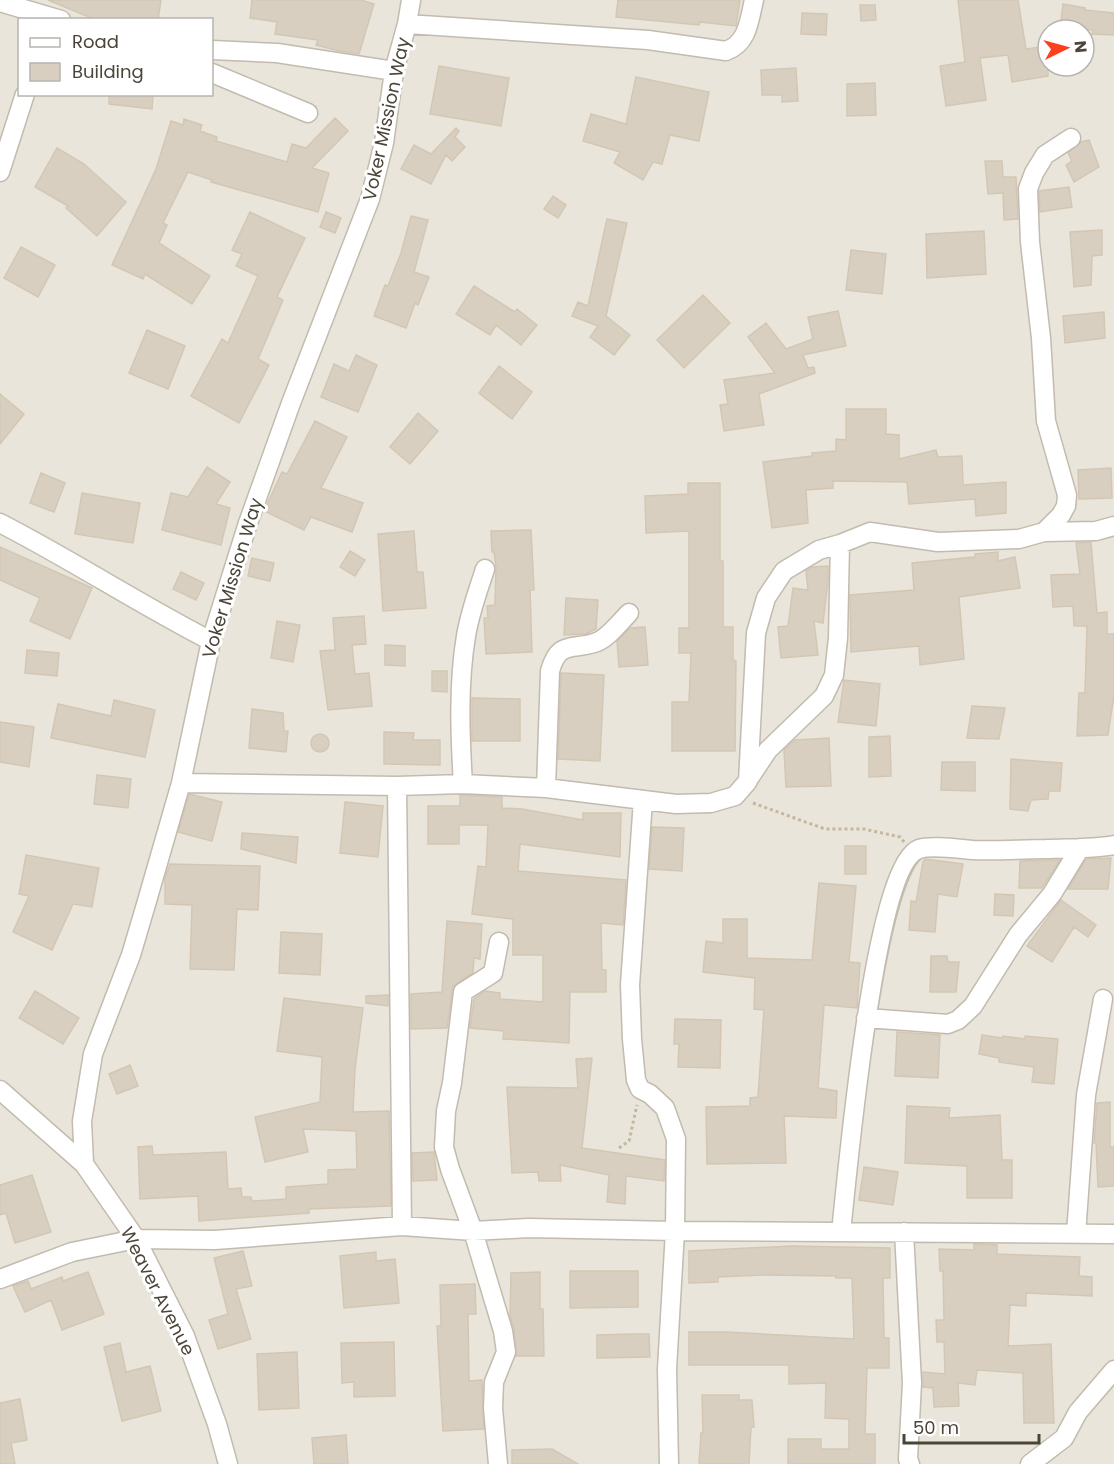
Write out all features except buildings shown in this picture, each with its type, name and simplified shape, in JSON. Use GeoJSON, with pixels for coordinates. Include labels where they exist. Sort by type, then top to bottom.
{"type":"FeatureCollection","features":[{"type":"Feature","properties":{"kind":"street","name":"Voker Mission Way"},"geometry":{"type":"LineString","coordinates":[[84,1164],[82,1121],[93,1054],[131,955],[181,783],[211,641],[248,523],[291,403],[370,199],[384,143],[394,71],[411,0]]}},
{"type":"Feature","properties":{"kind":"street"},"geometry":{"type":"LineString","coordinates":[[407,24],[648,40],[726,51],[735,48],[742,41],[754,0]]}},
{"type":"Feature","properties":{"kind":"street"},"geometry":{"type":"LineString","coordinates":[[0,2],[53,14]]}},
{"type":"Feature","properties":{"kind":"street"},"geometry":{"type":"LineString","coordinates":[[213,50],[277,53],[394,71]]}},
{"type":"Feature","properties":{"kind":"street"},"geometry":{"type":"LineString","coordinates":[[213,73],[308,113]]}},
{"type":"Feature","properties":{"kind":"street"},"geometry":{"type":"LineString","coordinates":[[0,172],[24,96]]}},
{"type":"Feature","properties":{"kind":"street"},"geometry":{"type":"LineString","coordinates":[[1044,532],[1061,515],[1066,506],[1067,495],[1046,420],[1041,338],[1030,242],[1028,189],[1045,155],[1071,138]]}},
{"type":"Feature","properties":{"kind":"street"},"geometry":{"type":"LineString","coordinates":[[0,523],[60,555],[149,609],[211,641]]}},
{"type":"Feature","properties":{"kind":"street"},"geometry":{"type":"LineString","coordinates":[[748,781],[756,633],[766,598],[784,571],[819,550],[870,532],[938,542],[976,542],[1019,539],[1044,532],[1096,531],[1114,526]]}},
{"type":"Feature","properties":{"kind":"street"},"geometry":{"type":"LineString","coordinates":[[181,783],[397,786],[463,784],[546,788],[676,804],[711,803],[735,796],[748,781],[768,750],[824,696],[834,675],[838,638],[840,544]]}},
{"type":"Feature","properties":{"kind":"street"},"geometry":{"type":"LineString","coordinates":[[463,784],[462,664],[472,608],[485,569]]}},
{"type":"Feature","properties":{"kind":"street"},"geometry":{"type":"LineString","coordinates":[[546,788],[550,671],[554,656],[566,648],[599,641],[629,613]]}},
{"type":"Feature","properties":{"kind":"street"},"geometry":{"type":"LineString","coordinates":[[397,786],[402,1226]]}},
{"type":"Feature","properties":{"kind":"street"},"geometry":{"type":"LineString","coordinates":[[642,800],[630,985],[636,1080],[640,1089],[650,1094],[665,1108],[676,1139],[675,1231],[667,1369],[669,1464]]}},
{"type":"Feature","properties":{"kind":"street"},"geometry":{"type":"LineString","coordinates":[[841,1232],[866,1018],[882,929],[899,880],[912,854],[919,849],[940,848],[975,850],[1114,845]]}},
{"type":"Feature","properties":{"kind":"street"},"geometry":{"type":"LineString","coordinates":[[866,1018],[948,1023],[958,1020],[973,1006],[1018,935],[1052,894],[1080,848]]}},
{"type":"Feature","properties":{"kind":"street"},"geometry":{"type":"LineString","coordinates":[[498,1464],[493,1408],[494,1382],[506,1352],[497,1308],[444,1147],[446,1111],[452,1083],[463,992],[493,973],[499,942]]}},
{"type":"Feature","properties":{"kind":"street"},"geometry":{"type":"LineString","coordinates":[[1076,1234],[1086,1095],[1103,999]]}},
{"type":"Feature","properties":{"kind":"street","name":"Weaver Avenue"},"geometry":{"type":"LineString","coordinates":[[0,1090],[84,1164],[136,1239],[185,1336],[217,1424],[228,1464]]}},
{"type":"Feature","properties":{"kind":"street"},"geometry":{"type":"LineString","coordinates":[[0,1279],[72,1252],[136,1239],[215,1240],[402,1226],[473,1231],[529,1228],[1114,1234]]}},
{"type":"Feature","properties":{"kind":"street"},"geometry":{"type":"LineString","coordinates":[[904,1233],[912,1383],[908,1459],[910,1464]]}},
{"type":"Feature","properties":{"kind":"street"},"geometry":{"type":"LineString","coordinates":[[1030,1464],[1064,1438],[1078,1412],[1114,1370]]}},
{"type":"Feature","properties":{"kind":"path"},"geometry":{"type":"LineString","coordinates":[[735,796],[825,830],[864,829],[900,837],[912,854]]}},
{"type":"Feature","properties":{"kind":"path"},"geometry":{"type":"LineString","coordinates":[[619,1148],[629,1141],[640,1089]]}},
{"type":"Feature","properties":{"kind":"shaded area"},"geometry":{"type":"Polygon","coordinates":[[[0,0],[1114,0],[1114,1464],[0,1464],[0,0]]]}}]}
